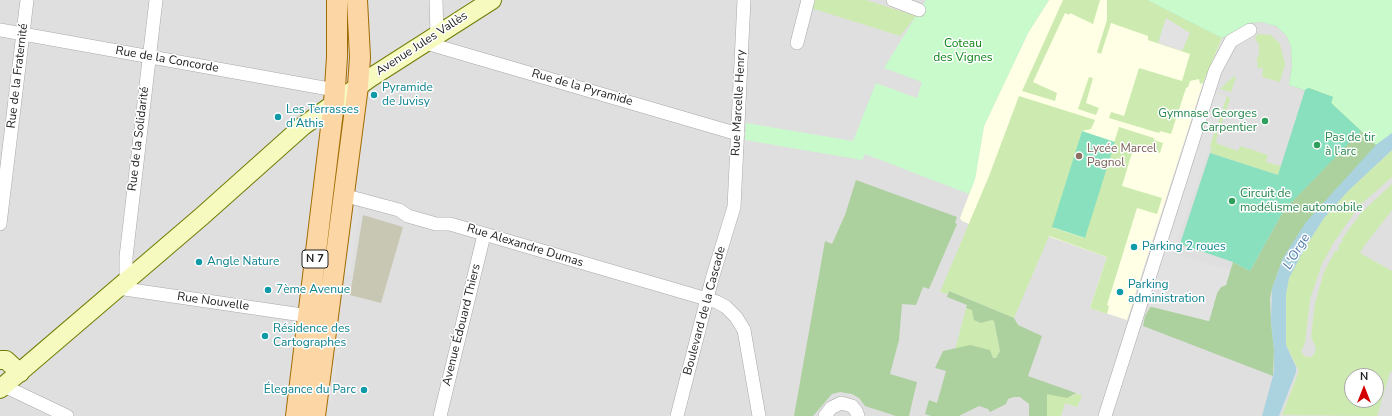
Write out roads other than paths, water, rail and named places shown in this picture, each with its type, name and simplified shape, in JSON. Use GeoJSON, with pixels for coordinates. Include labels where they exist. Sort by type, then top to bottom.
{"type":"FeatureCollection","features":[{"type":"Feature","properties":{"kind":"main road","name":"N 7"},"geometry":{"type":"LineString","coordinates":[[337,0],[337,57],[345,96]]}},
{"type":"Feature","properties":{"kind":"main road"},"geometry":{"type":"LineString","coordinates":[[343,195],[338,184],[345,136],[345,96],[348,70],[345,65],[344,0]]}},
{"type":"Feature","properties":{"kind":"main road","name":"N 7"},"geometry":{"type":"LineString","coordinates":[[296,416],[309,316],[345,96],[357,0]]}},
{"type":"Feature","properties":{"kind":"main road","name":"Avenue Jules Vallès"},"geometry":{"type":"LineString","coordinates":[[2,387],[20,373],[269,155],[345,96],[492,0]]}},
{"type":"Feature","properties":{"kind":"main road","name":"N 7"},"geometry":{"type":"LineString","coordinates":[[314,416],[343,195]]}},
{"type":"Feature","properties":{"kind":"main road"},"geometry":{"type":"LineString","coordinates":[[0,360],[6,360],[20,373]]}},
{"type":"Feature","properties":{"kind":"street","name":"Rue de la Fraternité"},"geometry":{"type":"LineString","coordinates":[[0,224],[27,0]]}},
{"type":"Feature","properties":{"kind":"street","name":"Rue de la Solidarité"},"geometry":{"type":"LineString","coordinates":[[123,283],[126,273],[126,256],[156,0]]}},
{"type":"Feature","properties":{"kind":"street"},"geometry":{"type":"LineString","coordinates":[[431,39],[436,0]]}},
{"type":"Feature","properties":{"kind":"street","name":"Rue Marcelle Henry"},"geometry":{"type":"LineString","coordinates":[[734,207],[744,0]]}},
{"type":"Feature","properties":{"kind":"street"},"geometry":{"type":"LineString","coordinates":[[797,42],[808,0]]}},
{"type":"Feature","properties":{"kind":"street"},"geometry":{"type":"LineString","coordinates":[[893,0],[920,10]]}},
{"type":"Feature","properties":{"kind":"street","name":"Rue de la Concorde"},"geometry":{"type":"LineString","coordinates":[[0,30],[149,57],[345,96]]}},
{"type":"Feature","properties":{"kind":"street"},"geometry":{"type":"LineString","coordinates":[[1105,416],[1215,71],[1231,41],[1250,30]]}},
{"type":"Feature","properties":{"kind":"street","name":"Rue de la Pyramide"},"geometry":{"type":"LineString","coordinates":[[431,39],[738,134]]}},
{"type":"Feature","properties":{"kind":"street","name":"Rue Alexandre Dumas"},"geometry":{"type":"LineString","coordinates":[[343,195],[399,210],[408,216],[436,224],[450,224],[709,299],[726,307],[736,317],[744,330],[759,416]]}},
{"type":"Feature","properties":{"kind":"street","name":"Boulevard de la Cascade"},"geometry":{"type":"LineString","coordinates":[[677,416],[709,299],[712,279],[734,207]]}},
{"type":"Feature","properties":{"kind":"street","name":"Avenue Édouard Thiers"},"geometry":{"type":"LineString","coordinates":[[440,416],[484,235]]}},
{"type":"Feature","properties":{"kind":"street","name":"Rue Nouvelle"},"geometry":{"type":"LineString","coordinates":[[123,283],[309,316]]}},
{"type":"Feature","properties":{"kind":"street"},"geometry":{"type":"LineString","coordinates":[[2,387],[66,416]]}},
{"type":"Feature","properties":{"kind":"street"},"geometry":{"type":"LineString","coordinates":[[825,416],[831,408],[841,403],[852,406],[858,416]]}},
{"type":"Feature","properties":{"kind":"water","name":"L'Orge"},"geometry":{"type":"Polygon","coordinates":[[[1392,133],[1392,150],[1348,191],[1324,218],[1306,246],[1289,278],[1286,294],[1286,345],[1296,367],[1296,372],[1279,416],[1262,416],[1274,372],[1274,350],[1271,322],[1272,289],[1283,258],[1306,222],[1376,145],[1392,133]]]}},
{"type":"Feature","properties":{"kind":"place","name":"Pyramide de Juvisy"},"geometry":{"type":"Point","coordinates":[374,95]}},
{"type":"Feature","properties":{"kind":"place","name":"Les Terrasses d'Athis"},"geometry":{"type":"Point","coordinates":[278,117]}},
{"type":"Feature","properties":{"kind":"place","name":"Gymnase Georges Carpentier"},"geometry":{"type":"Point","coordinates":[1265,121]}},
{"type":"Feature","properties":{"kind":"place","name":"Pas de tir à l'arc"},"geometry":{"type":"Point","coordinates":[1317,145]}},
{"type":"Feature","properties":{"kind":"place","name":"Lycée Marcel Pagnol"},"geometry":{"type":"Point","coordinates":[1079,156]}},
{"type":"Feature","properties":{"kind":"place","name":"Circuit de modélisme automobile"},"geometry":{"type":"Point","coordinates":[1232,201]}},
{"type":"Feature","properties":{"kind":"place","name":"Parking 2 roues"},"geometry":{"type":"Point","coordinates":[1134,247]}},
{"type":"Feature","properties":{"kind":"place","name":"Angle Nature"},"geometry":{"type":"Point","coordinates":[199,262]}},
{"type":"Feature","properties":{"kind":"place","name":"7ème Avenue"},"geometry":{"type":"Point","coordinates":[268,290]}},
{"type":"Feature","properties":{"kind":"place","name":"Parking administration"},"geometry":{"type":"Point","coordinates":[1120,292]}},
{"type":"Feature","properties":{"kind":"place","name":"Résidence des Cartographes"},"geometry":{"type":"Point","coordinates":[265,336]}},
{"type":"Feature","properties":{"kind":"place","name":"Élegance du Parc"},"geometry":{"type":"Point","coordinates":[364,390]}},
{"type":"Feature","properties":{"kind":"park label","name":"Coteau des Vignes"},"geometry":{"type":"Point","coordinates":[963,51]}}]}
